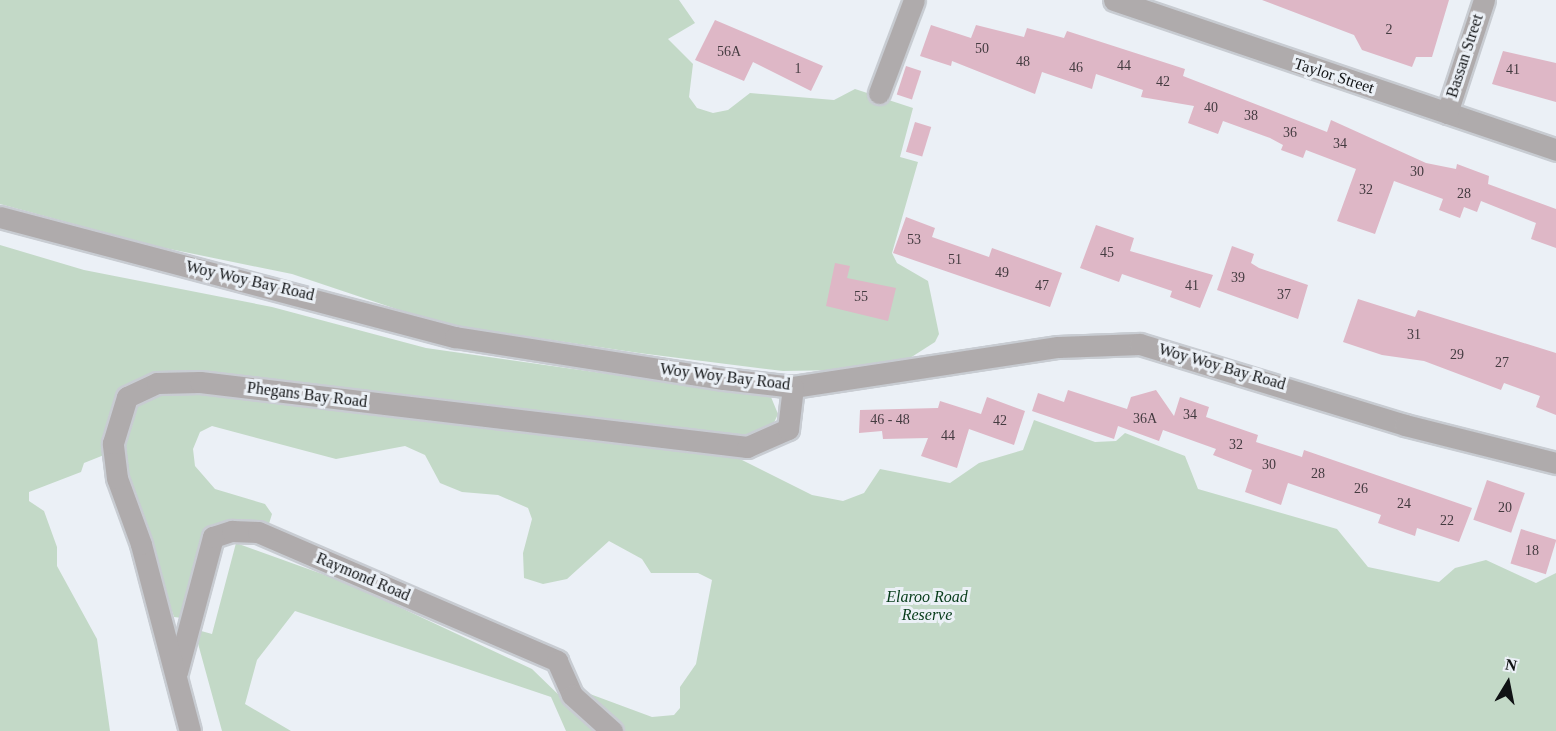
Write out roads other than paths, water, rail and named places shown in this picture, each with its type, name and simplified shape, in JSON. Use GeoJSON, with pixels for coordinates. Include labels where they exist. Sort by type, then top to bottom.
{"type":"FeatureCollection","features":[{"type":"Feature","properties":{"kind":"street"},"geometry":{"type":"LineString","coordinates":[[879,93],[914,0]]}},
{"type":"Feature","properties":{"kind":"street","name":"Taylor Street"},"geometry":{"type":"LineString","coordinates":[[1114,0],[1556,150]]}},
{"type":"Feature","properties":{"kind":"street","name":"Bassan Street"},"geometry":{"type":"LineString","coordinates":[[1446,113],[1484,0]]}},
{"type":"Feature","properties":{"kind":"street","name":"Woy Woy Bay Road"},"geometry":{"type":"LineString","coordinates":[[0,217],[455,337],[793,387],[1058,347],[1140,344],[1405,425],[1556,463]]}},
{"type":"Feature","properties":{"kind":"street","name":"Phegans Bay Road"},"geometry":{"type":"LineString","coordinates":[[190,731],[176,675],[117,478],[113,443],[127,397],[157,383],[200,382],[747,447],[788,429],[793,387]]}},
{"type":"Feature","properties":{"kind":"street","name":"Raymond Road"},"geometry":{"type":"LineString","coordinates":[[176,675],[213,537],[232,531],[258,532],[557,660],[572,695],[612,731]]}},
{"type":"Feature","properties":{"kind":"park label","name":"Elaroo Road Reserve"},"geometry":{"type":"Point","coordinates":[927,606]}}]}
